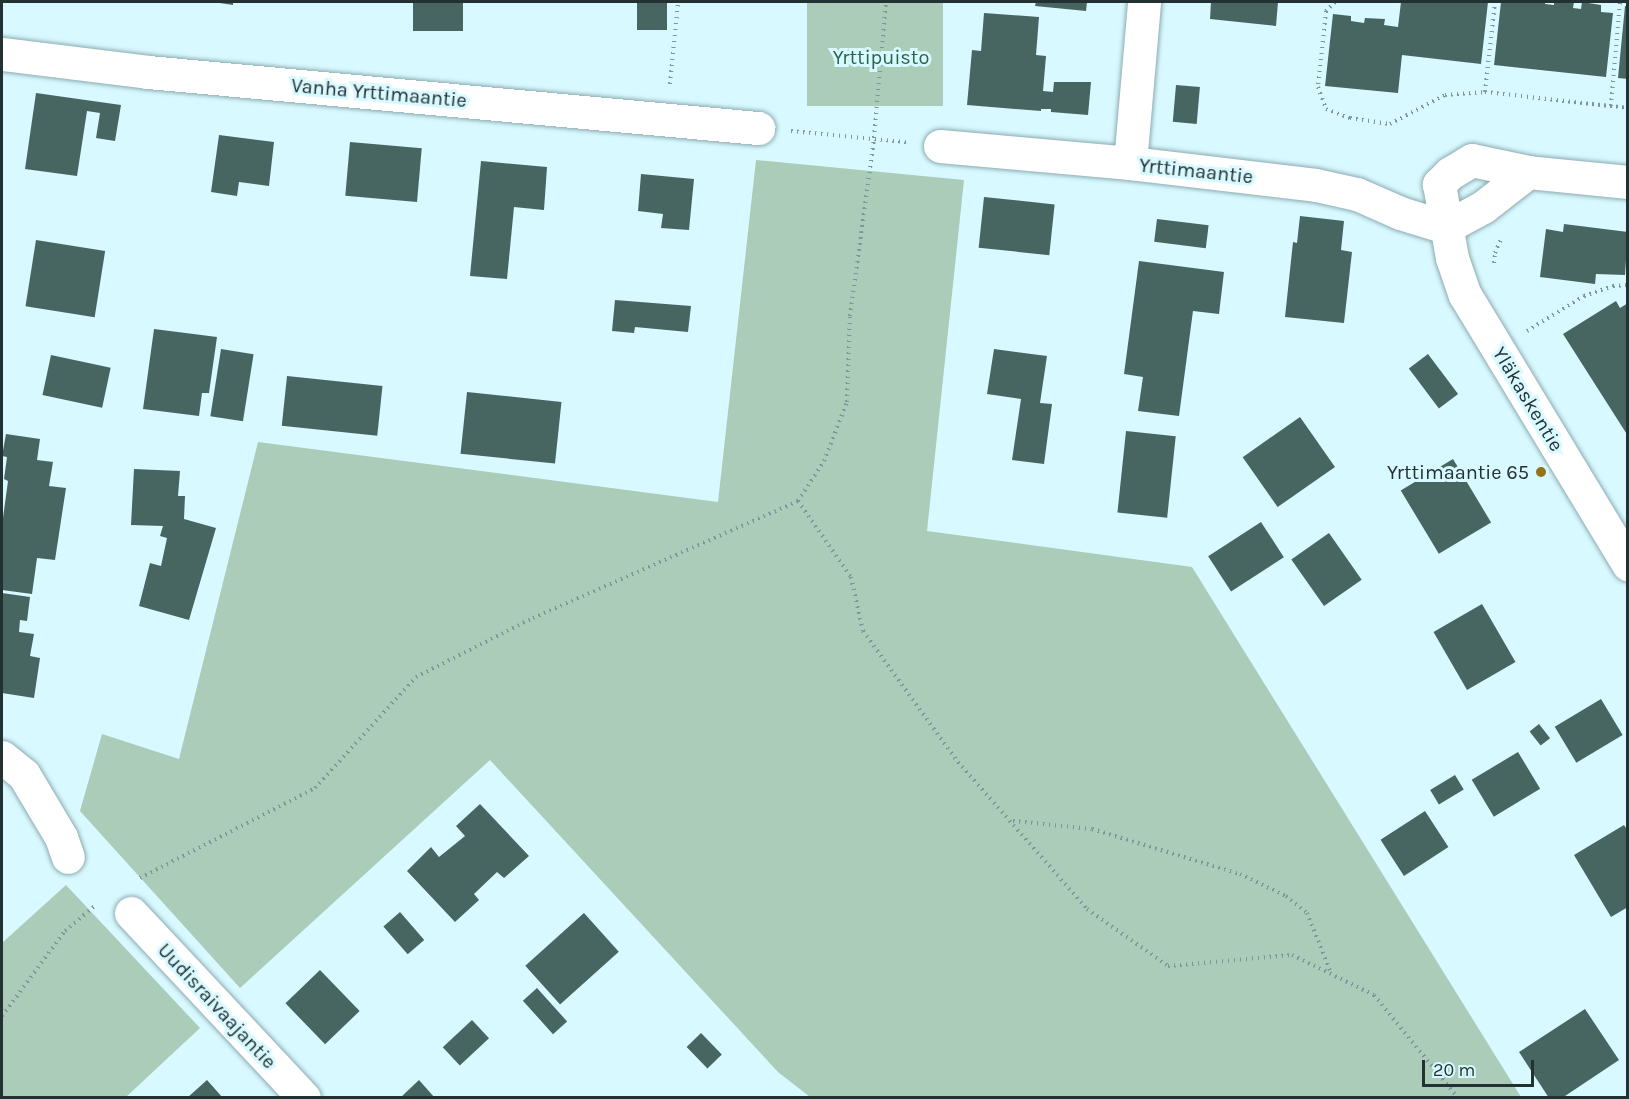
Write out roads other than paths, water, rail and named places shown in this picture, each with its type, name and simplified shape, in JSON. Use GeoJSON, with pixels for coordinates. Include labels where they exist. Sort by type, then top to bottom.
{"type":"FeatureCollection","features":[{"type":"Feature","properties":{"kind":"street"},"geometry":{"type":"LineString","coordinates":[[1130,163],[1144,2]]}},
{"type":"Feature","properties":{"kind":"street","name":"Vanha Yrttimaantie"},"geometry":{"type":"LineString","coordinates":[[2,54],[148,72],[758,128]]}},
{"type":"Feature","properties":{"kind":"street","name":"Yrttimaantie"},"geometry":{"type":"LineString","coordinates":[[940,146],[1130,163],[1317,185],[1357,194],[1400,213],[1446,227]]}},
{"type":"Feature","properties":{"kind":"street"},"geometry":{"type":"LineString","coordinates":[[1528,172],[1483,207],[1446,227],[1439,184],[1450,173],[1472,160],[1528,172],[1628,182]]}},
{"type":"Feature","properties":{"kind":"street","name":"Yläkaskentie"},"geometry":{"type":"LineString","coordinates":[[1446,227],[1452,258],[1465,295],[1628,564]]}},
{"type":"Feature","properties":{"kind":"street"},"geometry":{"type":"LineString","coordinates":[[2,757],[24,775],[61,837],[68,857]]}},
{"type":"Feature","properties":{"kind":"street","name":"Uudisraivaajantie"},"geometry":{"type":"LineString","coordinates":[[131,898],[304,1098]]}},
{"type":"Feature","properties":{"kind":"place","name":"Yrttimaantie 65"},"geometry":{"type":"Point","coordinates":[1541,472]}},
{"type":"Feature","properties":{"kind":"park label","name":"Yrttipuisto"},"geometry":{"type":"Point","coordinates":[881,57]}}]}
